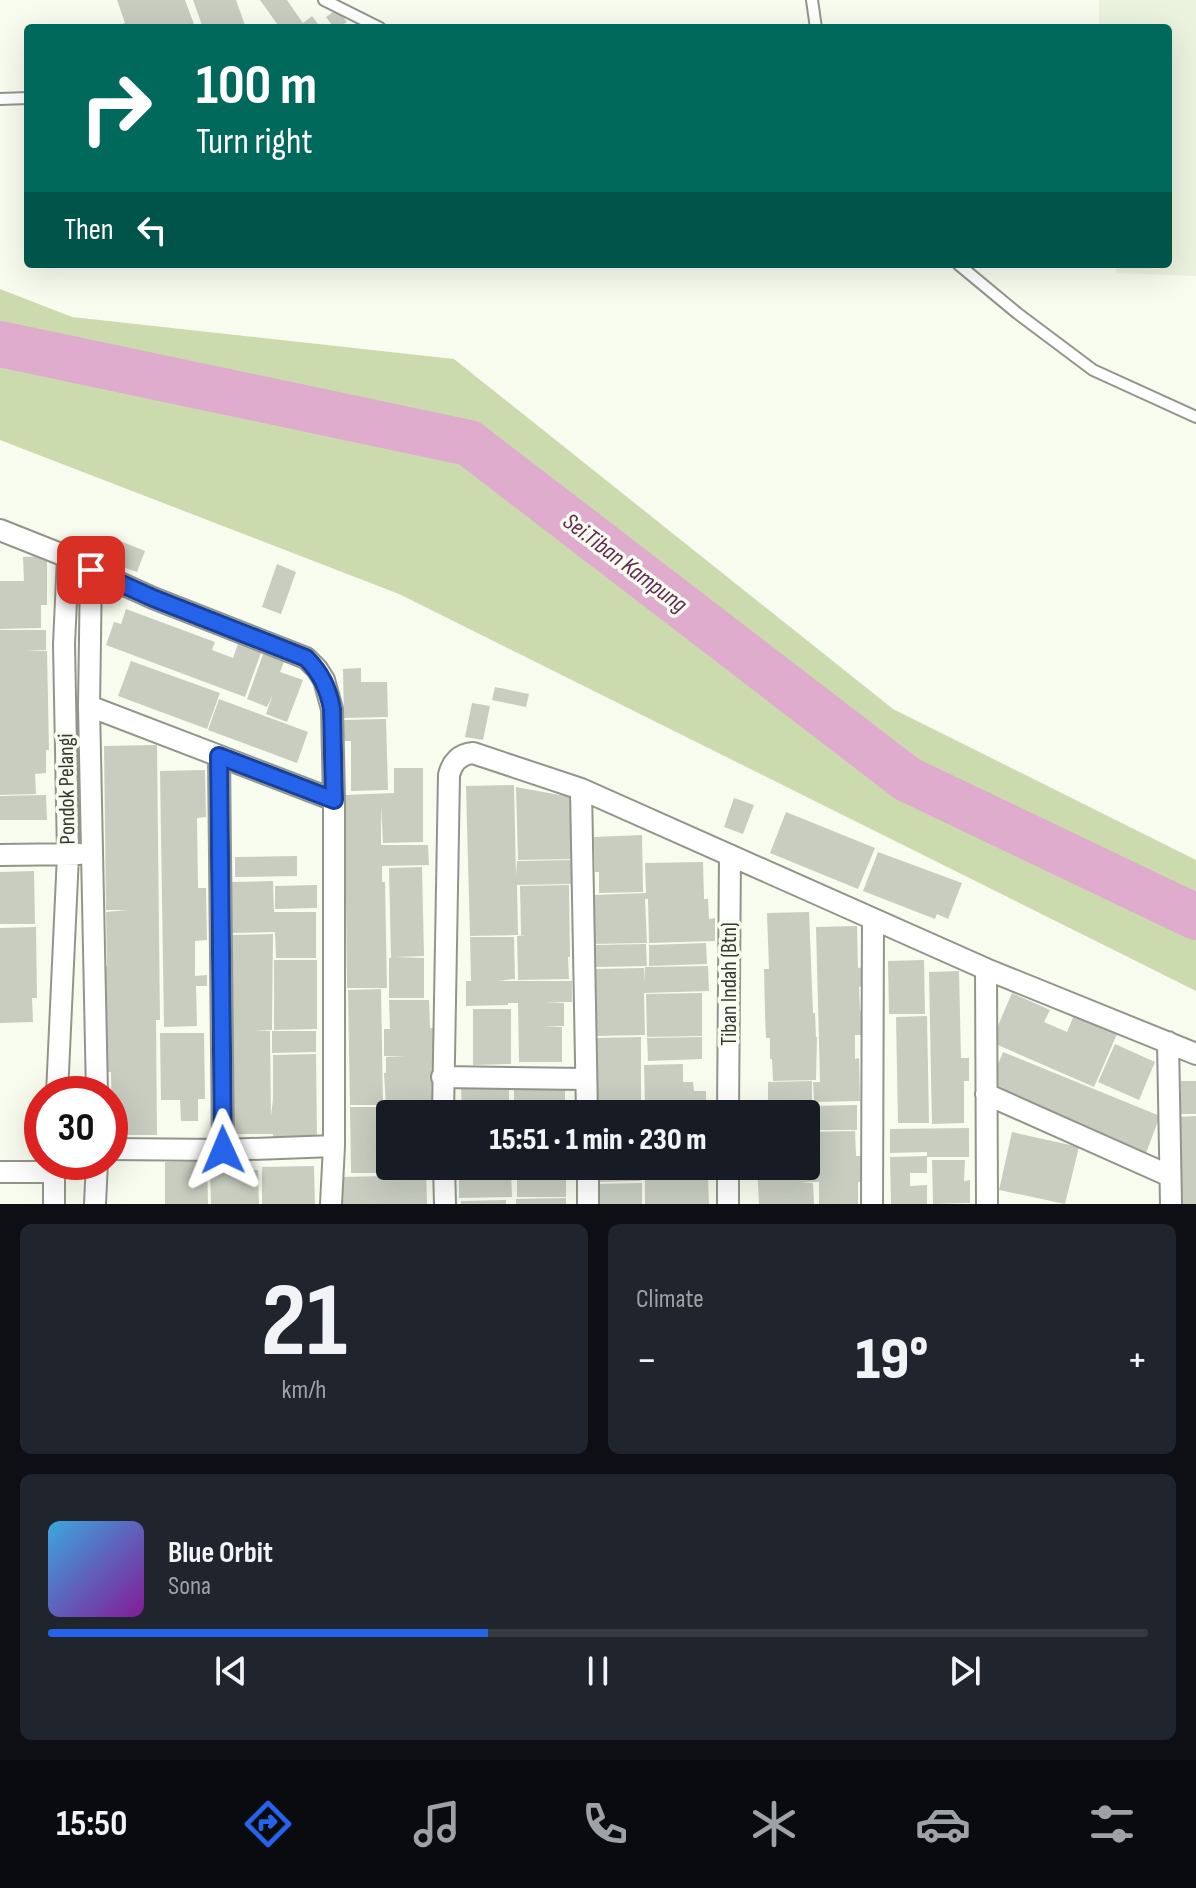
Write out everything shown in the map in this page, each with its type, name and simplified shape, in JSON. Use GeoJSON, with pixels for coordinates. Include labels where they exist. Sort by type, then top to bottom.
{"type":"FeatureCollection","features":[{"type":"Feature","properties":{"kind":"street"},"geometry":{"type":"LineString","coordinates":[[0,530],[68,557],[153,598],[306,658],[317,669],[329,694],[332,709],[334,1146],[331,1204]]}},
{"type":"Feature","properties":{"kind":"street","name":"Pondok Pelangi"},"geometry":{"type":"LineString","coordinates":[[58,1076],[68,855],[64,644],[68,557]]}},
{"type":"Feature","properties":{"kind":"street"},"geometry":{"type":"LineString","coordinates":[[91,570],[89,706],[97,1076]]}},
{"type":"Feature","properties":{"kind":"street"},"geometry":{"type":"LineString","coordinates":[[89,706],[334,800]]}},
{"type":"Feature","properties":{"kind":"street"},"geometry":{"type":"LineString","coordinates":[[443,1100],[449,775],[451,766],[462,755],[473,753],[581,789],[986,969],[1196,1054]]}},
{"type":"Feature","properties":{"kind":"street"},"geometry":{"type":"LineString","coordinates":[[219,756],[223,1150]]}},
{"type":"Feature","properties":{"kind":"street"},"geometry":{"type":"LineString","coordinates":[[581,789],[587,1100]]}},
{"type":"Feature","properties":{"kind":"street"},"geometry":{"type":"LineString","coordinates":[[0,855],[92,854]]}},
{"type":"Feature","properties":{"kind":"street","name":"Tiban Indah (Btn)"},"geometry":{"type":"LineString","coordinates":[[728,1100],[730,855]]}},
{"type":"Feature","properties":{"kind":"street"},"geometry":{"type":"LineString","coordinates":[[872,1204],[873,919]]}},
{"type":"Feature","properties":{"kind":"street"},"geometry":{"type":"LineString","coordinates":[[986,969],[987,1204]]}},
{"type":"Feature","properties":{"kind":"street"},"geometry":{"type":"LineString","coordinates":[[1168,1042],[1171,1204]]}},
{"type":"Feature","properties":{"kind":"street"},"geometry":{"type":"LineString","coordinates":[[442,1077],[586,1079]]}},
{"type":"Feature","properties":{"kind":"street"},"geometry":{"type":"LineString","coordinates":[[986,1094],[1170,1176]]}},
{"type":"Feature","properties":{"kind":"street"},"geometry":{"type":"LineString","coordinates":[[128,1149],[334,1146]]}},
{"type":"Feature","properties":{"kind":"street"},"geometry":{"type":"LineString","coordinates":[[0,1172],[24,1170]]}},
{"type":"Feature","properties":{"kind":"street"},"geometry":{"type":"LineString","coordinates":[[54,1180],[54,1204]]}},
{"type":"Feature","properties":{"kind":"street"},"geometry":{"type":"LineString","coordinates":[[95,1204],[96,1180]]}},
{"type":"Feature","properties":{"kind":"street"},"geometry":{"type":"LineString","coordinates":[[444,1180],[445,1204]]}},
{"type":"Feature","properties":{"kind":"street"},"geometry":{"type":"LineString","coordinates":[[588,1180],[588,1204]]}},
{"type":"Feature","properties":{"kind":"street"},"geometry":{"type":"LineString","coordinates":[[728,1180],[728,1204]]}},
{"type":"Feature","properties":{"kind":"lane"},"geometry":{"type":"LineString","coordinates":[[324,0],[372,24]]}},
{"type":"Feature","properties":{"kind":"lane"},"geometry":{"type":"LineString","coordinates":[[812,0],[815,24]]}},
{"type":"Feature","properties":{"kind":"lane"},"geometry":{"type":"LineString","coordinates":[[0,99],[24,98]]}},
{"type":"Feature","properties":{"kind":"lane"},"geometry":{"type":"LineString","coordinates":[[963,268],[1093,370],[1196,417]]}},
{"type":"Feature","properties":{"kind":"shaded area"},"geometry":{"type":"Polygon","coordinates":[[[1099,0],[1196,0],[1196,276],[1117,273],[1116,268],[1172,268],[1172,24],[1099,24],[1099,0]]]}},
{"type":"Feature","properties":{"kind":"green space"},"geometry":{"type":"Polygon","coordinates":[[[0,289],[72,317],[454,359],[893,709],[1196,860],[1196,991],[399,594],[0,440],[0,289]]]}},
{"type":"Feature","properties":{"kind":"building"},"geometry":{"type":"Polygon","coordinates":[[[117,0],[185,0],[194,24],[123,24],[125,23],[117,0]]]}},
{"type":"Feature","properties":{"kind":"building"},"geometry":{"type":"Polygon","coordinates":[[[193,0],[236,0],[245,24],[202,24],[193,0]]]}},
{"type":"Feature","properties":{"kind":"building"},"geometry":{"type":"Polygon","coordinates":[[[260,0],[287,0],[303,23],[312,16],[318,24],[277,24],[260,0]]]}},
{"type":"Feature","properties":{"kind":"building"},"geometry":{"type":"Polygon","coordinates":[[[337,9],[347,22],[331,24],[326,17],[337,9]]]}},
{"type":"Feature","properties":{"kind":"building"},"geometry":{"type":"Polygon","coordinates":[[[115,539],[145,551],[137,572],[106,561],[115,539]]]}},
{"type":"Feature","properties":{"kind":"building"},"geometry":{"type":"Polygon","coordinates":[[[47,556],[47,605],[41,605],[41,628],[0,629],[0,581],[24,581],[23,557],[47,556]]]}},
{"type":"Feature","properties":{"kind":"building"},"geometry":{"type":"Polygon","coordinates":[[[277,564],[296,572],[281,614],[262,607],[277,564]]]}},
{"type":"Feature","properties":{"kind":"building"},"geometry":{"type":"Polygon","coordinates":[[[126,609],[215,642],[212,650],[233,658],[239,641],[262,650],[245,697],[106,645],[114,622],[121,624],[126,609]]]}},
{"type":"Feature","properties":{"kind":"building"},"geometry":{"type":"Polygon","coordinates":[[[0,630],[46,630],[46,650],[25,650],[47,651],[49,750],[46,750],[46,773],[35,774],[36,794],[0,795],[0,630]]]}},
{"type":"Feature","properties":{"kind":"building"},"geometry":{"type":"Polygon","coordinates":[[[265,649],[286,657],[280,672],[303,680],[287,722],[266,714],[273,694],[267,707],[247,699],[265,649]]]}},
{"type":"Feature","properties":{"kind":"building"},"geometry":{"type":"Polygon","coordinates":[[[131,661],[220,693],[207,729],[118,696],[131,661]]]}},
{"type":"Feature","properties":{"kind":"building"},"geometry":{"type":"Polygon","coordinates":[[[361,668],[361,682],[387,682],[388,717],[344,718],[343,669],[361,668]]]}},
{"type":"Feature","properties":{"kind":"building"},"geometry":{"type":"Polygon","coordinates":[[[495,687],[529,694],[526,707],[492,700],[495,687]]]}},
{"type":"Feature","properties":{"kind":"building"},"geometry":{"type":"Polygon","coordinates":[[[219,699],[308,732],[297,763],[208,730],[219,699]]]}},
{"type":"Feature","properties":{"kind":"building"},"geometry":{"type":"Polygon","coordinates":[[[472,703],[490,706],[483,740],[465,737],[472,703]]]}},
{"type":"Feature","properties":{"kind":"building"},"geometry":{"type":"Polygon","coordinates":[[[386,719],[388,790],[351,791],[351,741],[342,741],[342,720],[386,719]]]}},
{"type":"Feature","properties":{"kind":"building"},"geometry":{"type":"Polygon","coordinates":[[[157,745],[160,1020],[156,1020],[157,1135],[128,1135],[128,1076],[111,1076],[111,1072],[105,1072],[106,912],[127,910],[106,910],[104,746],[157,745]]]}},
{"type":"Feature","properties":{"kind":"building"},"geometry":{"type":"Polygon","coordinates":[[[394,768],[423,768],[423,842],[383,843],[381,806],[381,845],[428,845],[429,865],[382,866],[387,988],[347,988],[345,795],[394,793],[394,768]]]}},
{"type":"Feature","properties":{"kind":"building"},"geometry":{"type":"Polygon","coordinates":[[[205,770],[206,817],[197,818],[198,888],[206,888],[207,940],[195,941],[195,976],[207,975],[207,986],[196,986],[197,1026],[164,1027],[160,771],[205,770]]]}},
{"type":"Feature","properties":{"kind":"building"},"geometry":{"type":"Polygon","coordinates":[[[514,785],[516,876],[517,861],[571,860],[571,884],[517,885],[518,935],[470,936],[466,786],[514,785]]]}},
{"type":"Feature","properties":{"kind":"building"},"geometry":{"type":"Polygon","coordinates":[[[516,787],[576,798],[575,859],[518,860],[516,787]]]}},
{"type":"Feature","properties":{"kind":"building"},"geometry":{"type":"Polygon","coordinates":[[[46,795],[47,820],[0,820],[0,796],[46,795]]]}},
{"type":"Feature","properties":{"kind":"building"},"geometry":{"type":"Polygon","coordinates":[[[734,798],[754,805],[743,834],[724,827],[734,798]]]}},
{"type":"Feature","properties":{"kind":"building"},"geometry":{"type":"Polygon","coordinates":[[[786,812],[875,848],[858,889],[770,853],[786,812]]]}},
{"type":"Feature","properties":{"kind":"building"},"geometry":{"type":"Polygon","coordinates":[[[642,835],[643,892],[599,893],[594,837],[642,835]]]}},
{"type":"Feature","properties":{"kind":"building"},"geometry":{"type":"Polygon","coordinates":[[[878,852],[962,883],[948,919],[937,914],[935,919],[863,891],[878,852]]]}},
{"type":"Feature","properties":{"kind":"building"},"geometry":{"type":"Polygon","coordinates":[[[297,856],[297,876],[235,877],[235,857],[297,856]]]}},
{"type":"Feature","properties":{"kind":"building"},"geometry":{"type":"Polygon","coordinates":[[[703,862],[704,899],[708,899],[709,919],[715,918],[715,941],[649,943],[648,899],[645,899],[647,943],[591,944],[592,895],[646,893],[645,863],[703,862]]]}},
{"type":"Feature","properties":{"kind":"building"},"geometry":{"type":"Polygon","coordinates":[[[422,867],[424,956],[395,957],[424,958],[424,998],[389,998],[389,868],[422,867]]]}},
{"type":"Feature","properties":{"kind":"building"},"geometry":{"type":"Polygon","coordinates":[[[34,871],[35,924],[0,924],[0,872],[34,871]]]}},
{"type":"Feature","properties":{"kind":"building"},"geometry":{"type":"Polygon","coordinates":[[[273,881],[274,912],[316,912],[316,958],[276,958],[275,932],[231,933],[229,882],[273,881]]]}},
{"type":"Feature","properties":{"kind":"building"},"geometry":{"type":"Polygon","coordinates":[[[317,885],[317,908],[275,909],[275,886],[317,885]]]}},
{"type":"Feature","properties":{"kind":"building"},"geometry":{"type":"Polygon","coordinates":[[[569,885],[569,979],[518,980],[517,936],[526,935],[521,935],[520,886],[569,885]]]}},
{"type":"Feature","properties":{"kind":"building"},"geometry":{"type":"Polygon","coordinates":[[[809,912],[813,1013],[817,1037],[816,1080],[773,1081],[765,1014],[764,969],[769,969],[767,913],[809,912]]]}},
{"type":"Feature","properties":{"kind":"building"},"geometry":{"type":"Polygon","coordinates":[[[857,926],[858,968],[865,967],[865,986],[859,987],[863,1035],[855,1035],[860,1101],[814,1100],[813,1082],[820,1082],[816,927],[857,926]]]}},
{"type":"Feature","properties":{"kind":"building"},"geometry":{"type":"Polygon","coordinates":[[[36,927],[37,998],[32,998],[33,1022],[0,1023],[0,928],[36,927]]]}},
{"type":"Feature","properties":{"kind":"building"},"geometry":{"type":"Polygon","coordinates":[[[273,934],[272,1030],[253,1030],[270,1031],[271,1116],[273,1055],[316,1054],[317,1139],[273,1139],[273,1134],[231,1134],[230,935],[273,934]]]}},
{"type":"Feature","properties":{"kind":"building"},"geometry":{"type":"Polygon","coordinates":[[[470,937],[514,937],[515,979],[498,981],[572,981],[572,1002],[545,1002],[564,1003],[564,1026],[542,1026],[562,1027],[562,1062],[519,1062],[518,1003],[466,1006],[466,981],[471,981],[470,937]]]}},
{"type":"Feature","properties":{"kind":"building"},"geometry":{"type":"Polygon","coordinates":[[[706,943],[707,964],[649,966],[649,945],[706,943]]]}},
{"type":"Feature","properties":{"kind":"building"},"geometry":{"type":"Polygon","coordinates":[[[646,944],[647,966],[595,967],[594,945],[646,944]]]}},
{"type":"Feature","properties":{"kind":"building"},"geometry":{"type":"Polygon","coordinates":[[[274,960],[317,960],[317,1029],[274,1030],[274,960]]]}},
{"type":"Feature","properties":{"kind":"building"},"geometry":{"type":"Polygon","coordinates":[[[924,960],[925,1014],[889,1014],[888,961],[924,960]]]}},
{"type":"Feature","properties":{"kind":"building"},"geometry":{"type":"Polygon","coordinates":[[[708,966],[709,991],[644,993],[645,1035],[596,1036],[595,969],[644,968],[645,982],[645,967],[708,966]]]}},
{"type":"Feature","properties":{"kind":"building"},"geometry":{"type":"Polygon","coordinates":[[[959,971],[961,1058],[969,1058],[969,1081],[964,1081],[964,1123],[932,1124],[929,972],[959,971]]]}},
{"type":"Feature","properties":{"kind":"building"},"geometry":{"type":"Polygon","coordinates":[[[381,989],[383,1100],[376,1100],[376,1105],[350,1105],[348,990],[381,989]]]}},
{"type":"Feature","properties":{"kind":"building"},"geometry":{"type":"Polygon","coordinates":[[[702,993],[702,1036],[647,1037],[646,994],[702,993]]]}},
{"type":"Feature","properties":{"kind":"building"},"geometry":{"type":"Polygon","coordinates":[[[1012,993],[1050,1010],[1044,1022],[1067,1032],[1074,1015],[1117,1034],[1094,1087],[991,1042],[1012,993]]]}},
{"type":"Feature","properties":{"kind":"building"},"geometry":{"type":"Polygon","coordinates":[[[389,1000],[429,1000],[430,1028],[439,1028],[436,1100],[386,1100],[386,1057],[407,1057],[384,1056],[384,1029],[390,1029],[389,1000]]]}},
{"type":"Feature","properties":{"kind":"building"},"geometry":{"type":"Polygon","coordinates":[[[473,1009],[511,1009],[511,1064],[473,1065],[473,1009]]]}},
{"type":"Feature","properties":{"kind":"building"},"geometry":{"type":"Polygon","coordinates":[[[927,1016],[929,1123],[898,1123],[896,1017],[927,1016]]]}},
{"type":"Feature","properties":{"kind":"building"},"geometry":{"type":"Polygon","coordinates":[[[272,1031],[316,1031],[316,1052],[272,1053],[272,1031]]]}},
{"type":"Feature","properties":{"kind":"building"},"geometry":{"type":"Polygon","coordinates":[[[160,1033],[204,1033],[205,1099],[198,1099],[198,1121],[181,1121],[180,1100],[161,1100],[160,1033]]]}},
{"type":"Feature","properties":{"kind":"building"},"geometry":{"type":"Polygon","coordinates":[[[641,1037],[641,1100],[596,1100],[596,1038],[641,1037]]]}},
{"type":"Feature","properties":{"kind":"building"},"geometry":{"type":"Polygon","coordinates":[[[702,1037],[702,1059],[648,1061],[647,1038],[702,1037]]]}},
{"type":"Feature","properties":{"kind":"building"},"geometry":{"type":"Polygon","coordinates":[[[1115,1044],[1155,1062],[1139,1100],[1098,1082],[1115,1044]]]}},
{"type":"Feature","properties":{"kind":"building"},"geometry":{"type":"Polygon","coordinates":[[[1003,1052],[1160,1116],[1146,1153],[988,1088],[1003,1052]]]}},
{"type":"Feature","properties":{"kind":"building"},"geometry":{"type":"Polygon","coordinates":[[[683,1064],[683,1082],[693,1082],[694,1091],[706,1091],[706,1100],[645,1100],[644,1065],[683,1064]]]}},
{"type":"Feature","properties":{"kind":"building"},"geometry":{"type":"Polygon","coordinates":[[[812,1081],[812,1100],[768,1100],[768,1082],[812,1081]]]}},
{"type":"Feature","properties":{"kind":"building"},"geometry":{"type":"Polygon","coordinates":[[[1181,1081],[1196,1081],[1196,1114],[1181,1114],[1181,1081]]]}},
{"type":"Feature","properties":{"kind":"building"},"geometry":{"type":"Polygon","coordinates":[[[461,1086],[509,1086],[509,1100],[462,1100],[461,1086]]]}},
{"type":"Feature","properties":{"kind":"building"},"geometry":{"type":"Polygon","coordinates":[[[514,1087],[565,1087],[565,1100],[514,1100],[514,1087]]]}},
{"type":"Feature","properties":{"kind":"building"},"geometry":{"type":"Polygon","coordinates":[[[857,1105],[857,1130],[820,1130],[820,1106],[857,1105]]]}},
{"type":"Feature","properties":{"kind":"building"},"geometry":{"type":"Polygon","coordinates":[[[350,1107],[376,1107],[376,1173],[351,1173],[350,1107]]]}},
{"type":"Feature","properties":{"kind":"building"},"geometry":{"type":"Polygon","coordinates":[[[1196,1116],[1196,1204],[1178,1204],[1178,1117],[1196,1116]]]}},
{"type":"Feature","properties":{"kind":"building"},"geometry":{"type":"Polygon","coordinates":[[[969,1128],[969,1157],[927,1157],[927,1152],[890,1153],[890,1129],[969,1128]]]}},
{"type":"Feature","properties":{"kind":"building"},"geometry":{"type":"Polygon","coordinates":[[[855,1131],[856,1156],[863,1156],[864,1182],[858,1182],[858,1204],[819,1204],[819,1182],[801,1182],[813,1183],[814,1204],[759,1204],[758,1180],[820,1180],[820,1132],[855,1131]]]}},
{"type":"Feature","properties":{"kind":"building"},"geometry":{"type":"Polygon","coordinates":[[[1012,1132],[1079,1147],[1065,1204],[999,1190],[1012,1132]]]}},
{"type":"Feature","properties":{"kind":"building"},"geometry":{"type":"Polygon","coordinates":[[[927,1156],[927,1173],[910,1173],[910,1186],[927,1185],[927,1204],[891,1204],[890,1157],[927,1156]]]}},
{"type":"Feature","properties":{"kind":"building"},"geometry":{"type":"Polygon","coordinates":[[[932,1160],[965,1160],[964,1181],[970,1180],[970,1203],[933,1204],[932,1160]]]}},
{"type":"Feature","properties":{"kind":"building"},"geometry":{"type":"Polygon","coordinates":[[[207,1161],[208,1204],[165,1204],[165,1162],[207,1161]]]}},
{"type":"Feature","properties":{"kind":"building"},"geometry":{"type":"Polygon","coordinates":[[[314,1166],[315,1204],[262,1204],[262,1167],[314,1166]]]}},
{"type":"Feature","properties":{"kind":"building"},"geometry":{"type":"Polygon","coordinates":[[[258,1170],[259,1204],[211,1204],[210,1171],[258,1170]]]}},
{"type":"Feature","properties":{"kind":"building"},"geometry":{"type":"Polygon","coordinates":[[[340,1177],[426,1180],[427,1204],[340,1204],[340,1177]]]}},
{"type":"Feature","properties":{"kind":"building"},"geometry":{"type":"Polygon","coordinates":[[[459,1180],[511,1180],[512,1197],[459,1198],[459,1180]]]}},
{"type":"Feature","properties":{"kind":"building"},"geometry":{"type":"Polygon","coordinates":[[[517,1180],[566,1180],[566,1197],[517,1197],[517,1180]]]}},
{"type":"Feature","properties":{"kind":"building"},"geometry":{"type":"Polygon","coordinates":[[[593,1180],[641,1180],[641,1181],[593,1180]]]}},
{"type":"Feature","properties":{"kind":"building"},"geometry":{"type":"Polygon","coordinates":[[[645,1180],[708,1180],[709,1204],[645,1204],[645,1180]]]}},
{"type":"Feature","properties":{"kind":"building"},"geometry":{"type":"Polygon","coordinates":[[[642,1183],[642,1204],[594,1204],[593,1184],[642,1183]]]}},
{"type":"Feature","properties":{"kind":"building"},"geometry":{"type":"Polygon","coordinates":[[[566,1198],[566,1204],[516,1204],[516,1199],[566,1198]]]}},
{"type":"Feature","properties":{"kind":"building"},"geometry":{"type":"Polygon","coordinates":[[[506,1200],[506,1204],[461,1204],[461,1201],[506,1200]]]}},
{"type":"Feature","properties":{"kind":"waterway","name":"Sei.Tiban Kampung"},"geometry":{"type":"LineString","coordinates":[[0,344],[469,443],[907,779],[1196,917]]}},
{"type":"Feature","properties":{"kind":"route"},"geometry":{"type":"LineString","coordinates":[[91,570],[153,598],[306,658],[317,669],[329,694],[334,800],[219,756],[223,1150]]}}]}
